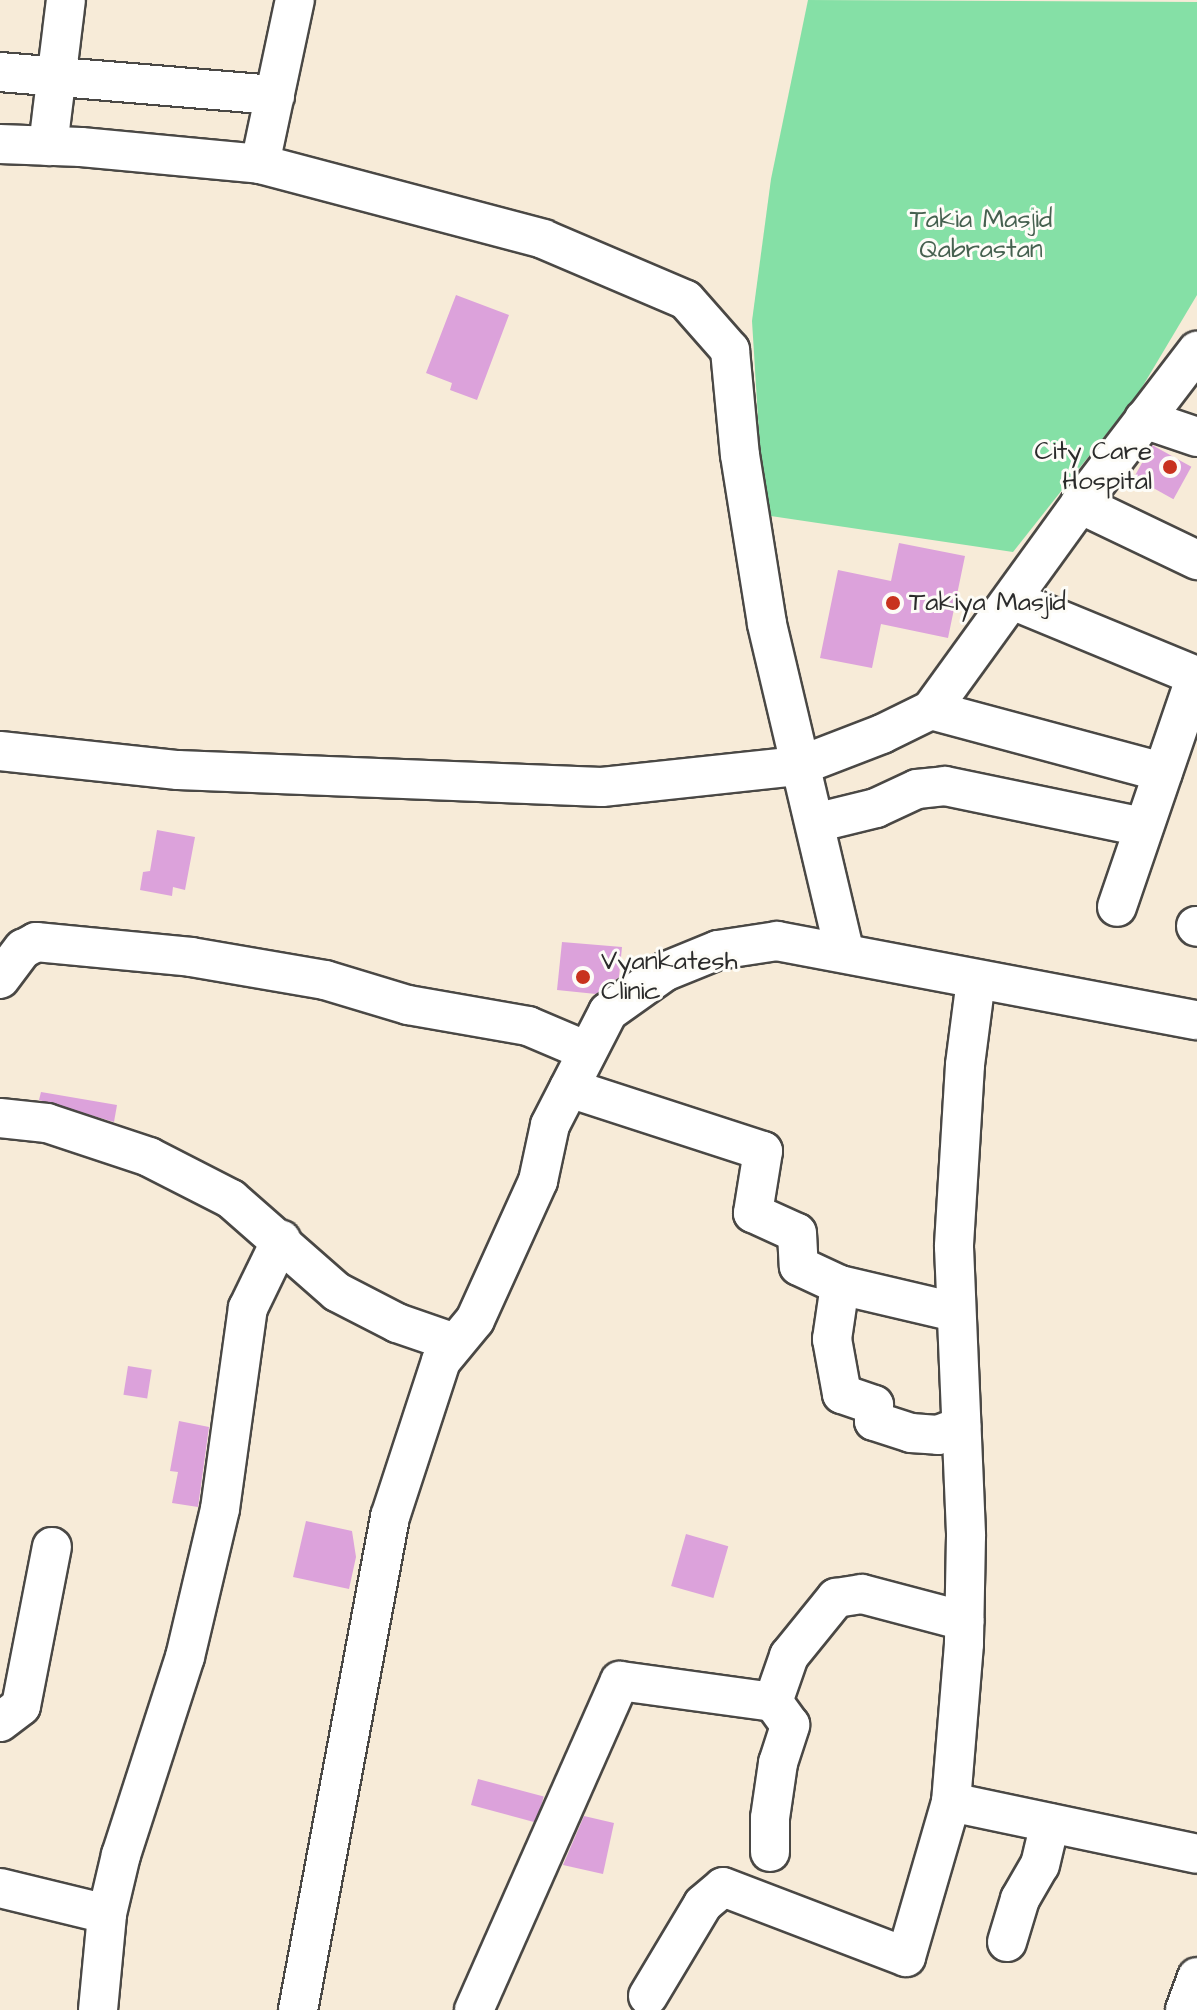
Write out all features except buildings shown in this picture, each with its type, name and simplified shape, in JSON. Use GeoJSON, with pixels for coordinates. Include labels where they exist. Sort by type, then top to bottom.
{"type":"FeatureCollection","features":[{"type":"Feature","properties":{"kind":"street"},"geometry":{"type":"LineString","coordinates":[[48,146],[66,0]]}},
{"type":"Feature","properties":{"kind":"street"},"geometry":{"type":"LineString","coordinates":[[260,164],[295,0]]}},
{"type":"Feature","properties":{"kind":"street"},"geometry":{"type":"LineString","coordinates":[[0,72],[275,95]]}},
{"type":"Feature","properties":{"kind":"street"},"geometry":{"type":"LineString","coordinates":[[0,144],[260,164],[543,239],[686,300],[730,350],[740,455],[764,609],[844,951]]}},
{"type":"Feature","properties":{"kind":"street"},"geometry":{"type":"LineString","coordinates":[[0,751],[178,770],[602,787],[799,766],[882,734],[931,710],[1144,419],[1195,360]]}},
{"type":"Feature","properties":{"kind":"street"},"geometry":{"type":"LineString","coordinates":[[1144,419],[1197,437]]}},
{"type":"Feature","properties":{"kind":"street"},"geometry":{"type":"LineString","coordinates":[[1080,504],[1197,560]]}},
{"type":"Feature","properties":{"kind":"street"},"geometry":{"type":"LineString","coordinates":[[1012,600],[1196,676],[1117,907]]}},
{"type":"Feature","properties":{"kind":"street"},"geometry":{"type":"LineString","coordinates":[[931,710],[1163,772]]}},
{"type":"Feature","properties":{"kind":"street"},"geometry":{"type":"LineString","coordinates":[[815,823],[876,808],[917,789],[945,786],[1143,827]]}},
{"type":"Feature","properties":{"kind":"street"},"geometry":{"type":"LineString","coordinates":[[298,2010],[390,1517],[441,1361],[475,1320],[532,1195],[550,1125],[608,1012],[664,972],[718,950],[777,941],[844,951],[976,980],[1197,1020]]}},
{"type":"Feature","properties":{"kind":"street"},"geometry":{"type":"LineString","coordinates":[[0,979],[23,949],[36,942],[191,957],[325,980],[408,1005],[528,1026],[587,1051]]}},
{"type":"Feature","properties":{"kind":"street"},"geometry":{"type":"LineString","coordinates":[[648,1996],[703,1904],[723,1887],[906,1957],[951,1802],[964,1621],[966,1536],[954,1247],[960,1139],[976,980]]}},
{"type":"Feature","properties":{"kind":"street"},"geometry":{"type":"LineString","coordinates":[[569,1088],[763,1151],[753,1213],[797,1233],[799,1266],[840,1285],[955,1312]]}},
{"type":"Feature","properties":{"kind":"street"},"geometry":{"type":"LineString","coordinates":[[0,1118],[47,1123],[149,1157],[231,1199],[337,1292],[397,1323],[455,1343]]}},
{"type":"Feature","properties":{"kind":"street"},"geometry":{"type":"LineString","coordinates":[[98,2010],[107,1914],[140,1787],[165,1728],[200,1599],[226,1470],[248,1308],[281,1240]]}},
{"type":"Feature","properties":{"kind":"street"},"geometry":{"type":"LineString","coordinates":[[840,1285],[832,1339],[842,1394],[874,1405],[874,1421],[911,1433],[938,1435],[961,1426]]}},
{"type":"Feature","properties":{"kind":"street"},"geometry":{"type":"LineString","coordinates":[[0,1722],[21,1706],[52,1547]]}},
{"type":"Feature","properties":{"kind":"street"},"geometry":{"type":"LineString","coordinates":[[773,1702],[789,1656],[836,1598],[862,1594],[964,1621]]}},
{"type":"Feature","properties":{"kind":"street"},"geometry":{"type":"LineString","coordinates":[[474,2010],[620,1681],[773,1702],[790,1725],[776,1778],[770,1852]]}},
{"type":"Feature","properties":{"kind":"street"},"geometry":{"type":"LineString","coordinates":[[951,1802],[1197,1854]]}},
{"type":"Feature","properties":{"kind":"street"},"geometry":{"type":"LineString","coordinates":[[1007,1942],[1020,1899],[1040,1865],[1050,1823]]}},
{"type":"Feature","properties":{"kind":"street"},"geometry":{"type":"LineString","coordinates":[[0,1888],[107,1914]]}},
{"type":"Feature","properties":{"kind":"street"},"geometry":{"type":"LineString","coordinates":[[1185,2010],[1197,1977]]}},
{"type":"Feature","properties":{"kind":"green space","name":"Takia Masjid Qabrastan"},"geometry":{"type":"Polygon","coordinates":[[[808,0],[1197,2],[1197,295],[1138,394],[1013,552],[764,515],[752,321],[771,179],[808,0]]]}},
{"type":"Feature","properties":{"kind":"place","name":"City Care Hospital"},"geometry":{"type":"Point","coordinates":[1170,467]}},
{"type":"Feature","properties":{"kind":"place","name":"Takiya Masjid"},"geometry":{"type":"Point","coordinates":[893,603]}},
{"type":"Feature","properties":{"kind":"place","name":"Vyankatesh Clinic"},"geometry":{"type":"Point","coordinates":[583,977]}}]}
